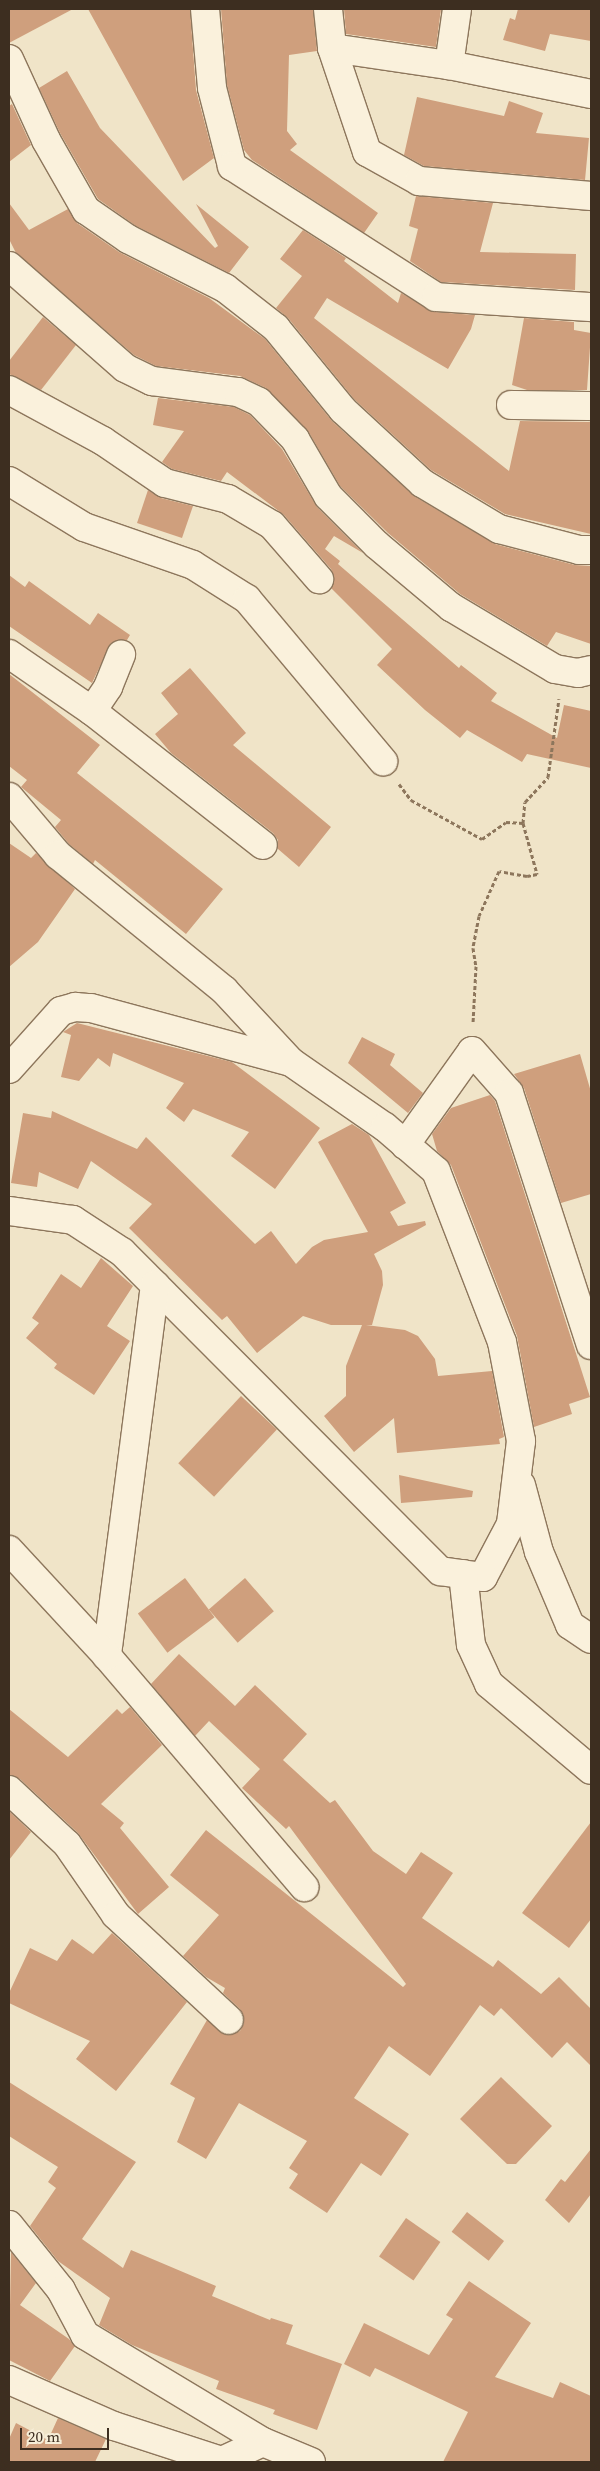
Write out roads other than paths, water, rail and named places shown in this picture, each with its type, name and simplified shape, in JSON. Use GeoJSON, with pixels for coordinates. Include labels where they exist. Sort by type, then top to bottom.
{"type":"FeatureCollection","features":[{"type":"Feature","properties":{"kind":"street"},"geometry":{"type":"LineString","coordinates":[[205,9],[212,88],[232,166],[436,297],[591,307]]}},
{"type":"Feature","properties":{"kind":"street"},"geometry":{"type":"LineString","coordinates":[[328,9],[332,48],[367,152],[419,181],[591,196]]}},
{"type":"Feature","properties":{"kind":"street"},"geometry":{"type":"LineString","coordinates":[[449,65],[457,9]]}},
{"type":"Feature","properties":{"kind":"street"},"geometry":{"type":"LineString","coordinates":[[332,48],[449,65],[591,94]]}},
{"type":"Feature","properties":{"kind":"street"},"geometry":{"type":"LineString","coordinates":[[9,59],[46,140],[86,210],[128,239],[225,288],[276,328],[343,410],[422,483],[499,529],[579,550],[591,550]]}},
{"type":"Feature","properties":{"kind":"street"},"geometry":{"type":"LineString","coordinates":[[9,266],[125,368],[152,381],[238,392],[259,402],[295,439],[328,496],[399,563],[451,607],[521,651],[555,669],[585,672]]}},
{"type":"Feature","properties":{"kind":"street"},"geometry":{"type":"LineString","coordinates":[[9,390],[103,441],[165,483],[228,499],[272,525],[319,580]]}},
{"type":"Feature","properties":{"kind":"street"},"geometry":{"type":"LineString","coordinates":[[510,405],[591,406]]}},
{"type":"Feature","properties":{"kind":"street"},"geometry":{"type":"LineString","coordinates":[[9,481],[84,527],[193,564],[247,599],[383,761]]}},
{"type":"Feature","properties":{"kind":"street"},"geometry":{"type":"LineString","coordinates":[[9,654],[92,711],[264,845]]}},
{"type":"Feature","properties":{"kind":"street"},"geometry":{"type":"LineString","coordinates":[[92,711],[108,687],[121,655]]}},
{"type":"Feature","properties":{"kind":"street"},"geometry":{"type":"LineString","coordinates":[[9,797],[58,854],[224,990],[291,1062],[405,1144],[436,1171],[502,1342],[521,1441],[512,1524],[483,1577],[440,1571],[122,1252],[73,1220],[9,1211]]}},
{"type":"Feature","properties":{"kind":"street"},"geometry":{"type":"LineString","coordinates":[[9,1069],[61,1011],[75,1007],[91,1008],[291,1062]]}},
{"type":"Feature","properties":{"kind":"street"},"geometry":{"type":"LineString","coordinates":[[405,1144],[472,1051],[509,1093],[591,1345]]}},
{"type":"Feature","properties":{"kind":"street"},"geometry":{"type":"LineString","coordinates":[[107,1656],[155,1285]]}},
{"type":"Feature","properties":{"kind":"street"},"geometry":{"type":"LineString","coordinates":[[518,1472],[539,1552],[570,1625],[591,1639]]}},
{"type":"Feature","properties":{"kind":"street"},"geometry":{"type":"LineString","coordinates":[[9,1550],[107,1656],[304,1887]]}},
{"type":"Feature","properties":{"kind":"street"},"geometry":{"type":"LineString","coordinates":[[463,1574],[471,1645],[489,1684],[591,1770]]}},
{"type":"Feature","properties":{"kind":"street"},"geometry":{"type":"LineString","coordinates":[[9,1790],[67,1844],[116,1915],[229,2020]]}},
{"type":"Feature","properties":{"kind":"street"},"geometry":{"type":"LineString","coordinates":[[9,2225],[61,2290],[85,2336],[263,2442],[312,2462]]}},
{"type":"Feature","properties":{"kind":"street"},"geometry":{"type":"LineString","coordinates":[[9,2380],[114,2426],[222,2461],[263,2442]]}}]}
